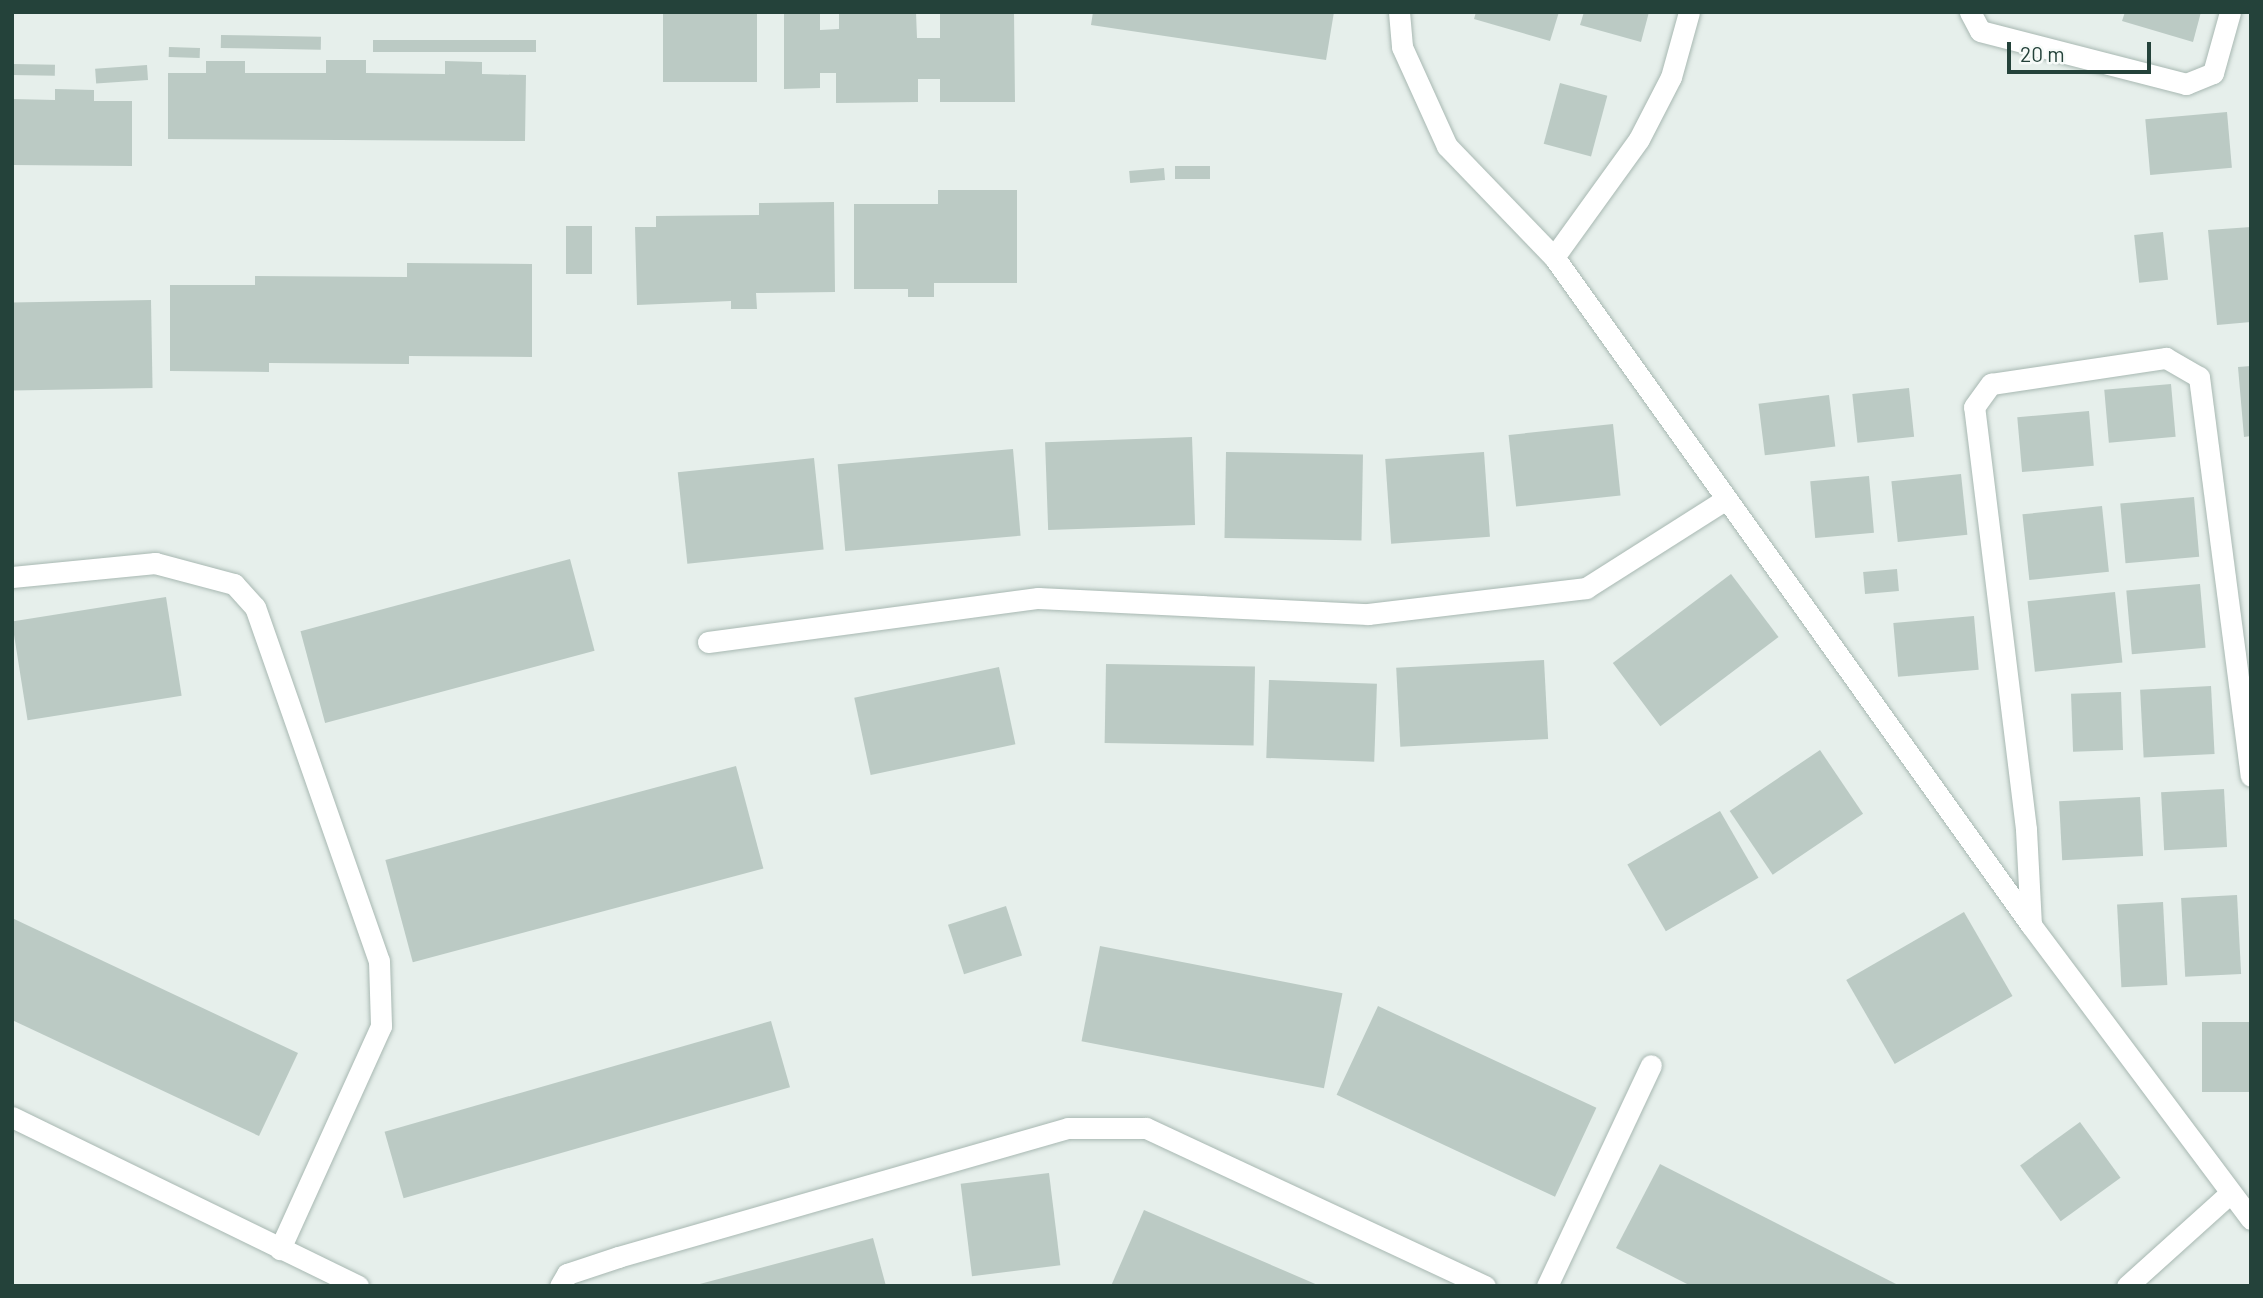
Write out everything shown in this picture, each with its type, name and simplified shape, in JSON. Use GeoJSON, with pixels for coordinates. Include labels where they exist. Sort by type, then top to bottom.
{"type":"FeatureCollection","features":[{"type":"Feature","properties":{"kind":"street"},"geometry":{"type":"LineString","coordinates":[[1399,12],[1402,47],[1447,146],[1554,257],[2031,925],[2228,1195],[2251,1219]]}},
{"type":"Feature","properties":{"kind":"street"},"geometry":{"type":"LineString","coordinates":[[1554,257],[1639,139],[1671,77],[1689,12]]}},
{"type":"Feature","properties":{"kind":"street"},"geometry":{"type":"LineString","coordinates":[[1970,12],[1980,31],[2186,84],[2213,72],[2230,12]]}},
{"type":"Feature","properties":{"kind":"street"},"geometry":{"type":"LineString","coordinates":[[2031,925],[2026,829],[1974,407],[1991,384],[2166,358],[2199,377],[2251,776]]}},
{"type":"Feature","properties":{"kind":"street"},"geometry":{"type":"LineString","coordinates":[[708,642],[1038,598],[1368,614],[1586,588],[1726,499]]}},
{"type":"Feature","properties":{"kind":"street"},"geometry":{"type":"LineString","coordinates":[[12,577],[155,563],[234,584],[255,607],[379,961],[381,1026],[280,1249]]}},
{"type":"Feature","properties":{"kind":"street"},"geometry":{"type":"LineString","coordinates":[[1547,1286],[1651,1065]]}},
{"type":"Feature","properties":{"kind":"street"},"geometry":{"type":"LineString","coordinates":[[12,1117],[358,1286]]}},
{"type":"Feature","properties":{"kind":"street"},"geometry":{"type":"LineString","coordinates":[[560,1286],[567,1274],[618,1257],[1068,1128],[1146,1128],[1485,1286]]}},
{"type":"Feature","properties":{"kind":"street"},"geometry":{"type":"LineString","coordinates":[[2127,1286],[2228,1195]]}},
{"type":"Feature","properties":{"kind":"building"},"geometry":{"type":"Polygon","coordinates":[[[663,12],[757,12],[757,82],[663,82],[663,12]]]}},
{"type":"Feature","properties":{"kind":"building"},"geometry":{"type":"Polygon","coordinates":[[[784,12],[820,12],[820,30],[839,29],[839,12],[916,12],[917,38],[940,38],[940,12],[1014,12],[1015,102],[940,102],[940,79],[918,79],[918,102],[836,103],[836,73],[820,73],[820,88],[784,89],[784,12]]]}},
{"type":"Feature","properties":{"kind":"building"},"geometry":{"type":"Polygon","coordinates":[[[1093,12],[1334,12],[1326,60],[1091,25],[1093,12]]]}},
{"type":"Feature","properties":{"kind":"building"},"geometry":{"type":"Polygon","coordinates":[[[1476,12],[1559,12],[1550,41],[1474,19],[1476,12]]]}},
{"type":"Feature","properties":{"kind":"building"},"geometry":{"type":"Polygon","coordinates":[[[1584,12],[1649,12],[1641,42],[1580,25],[1584,12]]]}},
{"type":"Feature","properties":{"kind":"building"},"geometry":{"type":"Polygon","coordinates":[[[2125,12],[2201,12],[2193,42],[2122,21],[2125,12]]]}},
{"type":"Feature","properties":{"kind":"building"},"geometry":{"type":"Polygon","coordinates":[[[221,35],[321,37],[321,50],[221,48],[221,35]]]}},
{"type":"Feature","properties":{"kind":"building"},"geometry":{"type":"Polygon","coordinates":[[[373,40],[536,40],[536,52],[373,52],[373,40]]]}},
{"type":"Feature","properties":{"kind":"building"},"geometry":{"type":"Polygon","coordinates":[[[169,47],[200,48],[200,58],[169,57],[169,47]]]}},
{"type":"Feature","properties":{"kind":"building"},"geometry":{"type":"Polygon","coordinates":[[[326,60],[366,60],[366,73],[445,74],[445,61],[482,62],[482,74],[526,75],[525,141],[168,139],[168,73],[206,73],[206,61],[245,61],[245,73],[326,73],[326,60]]]}},
{"type":"Feature","properties":{"kind":"building"},"geometry":{"type":"Polygon","coordinates":[[[12,64],[55,65],[55,76],[12,75],[12,64]]]}},
{"type":"Feature","properties":{"kind":"building"},"geometry":{"type":"Polygon","coordinates":[[[147,65],[148,80],[96,84],[95,69],[147,65]]]}},
{"type":"Feature","properties":{"kind":"building"},"geometry":{"type":"Polygon","coordinates":[[[1560,83],[1607,96],[1591,157],[1544,144],[1560,83]]]}},
{"type":"Feature","properties":{"kind":"building"},"geometry":{"type":"Polygon","coordinates":[[[55,89],[94,90],[94,101],[132,101],[132,166],[12,165],[12,99],[55,100],[55,89]]]}},
{"type":"Feature","properties":{"kind":"building"},"geometry":{"type":"Polygon","coordinates":[[[2227,112],[2232,168],[2150,175],[2145,119],[2227,112]]]}},
{"type":"Feature","properties":{"kind":"building"},"geometry":{"type":"Polygon","coordinates":[[[1175,166],[1210,166],[1210,179],[1175,179],[1175,166]]]}},
{"type":"Feature","properties":{"kind":"building"},"geometry":{"type":"Polygon","coordinates":[[[1164,168],[1165,180],[1130,183],[1129,171],[1164,168]]]}},
{"type":"Feature","properties":{"kind":"building"},"geometry":{"type":"Polygon","coordinates":[[[938,190],[1017,190],[1017,283],[934,283],[934,297],[908,297],[908,289],[854,289],[854,204],[938,204],[938,190]]]}},
{"type":"Feature","properties":{"kind":"building"},"geometry":{"type":"Polygon","coordinates":[[[834,202],[835,292],[756,293],[757,309],[731,309],[731,301],[637,305],[635,227],[656,227],[656,216],[759,215],[759,203],[834,202]]]}},
{"type":"Feature","properties":{"kind":"building"},"geometry":{"type":"Polygon","coordinates":[[[566,226],[592,226],[592,274],[566,274],[566,226]]]}},
{"type":"Feature","properties":{"kind":"building"},"geometry":{"type":"Polygon","coordinates":[[[2251,227],[2251,322],[2217,325],[2208,230],[2251,227]]]}},
{"type":"Feature","properties":{"kind":"building"},"geometry":{"type":"Polygon","coordinates":[[[2163,232],[2168,280],[2139,283],[2134,235],[2163,232]]]}},
{"type":"Feature","properties":{"kind":"building"},"geometry":{"type":"Polygon","coordinates":[[[407,263],[532,264],[532,357],[409,356],[409,364],[269,363],[269,372],[170,371],[170,285],[255,285],[255,276],[407,277],[407,263]]]}},
{"type":"Feature","properties":{"kind":"building"},"geometry":{"type":"Polygon","coordinates":[[[151,300],[153,388],[14,390],[12,302],[151,300]]]}},
{"type":"Feature","properties":{"kind":"building"},"geometry":{"type":"Polygon","coordinates":[[[2251,366],[2251,436],[2244,437],[2238,367],[2251,366]]]}},
{"type":"Feature","properties":{"kind":"building"},"geometry":{"type":"Polygon","coordinates":[[[2171,384],[2176,437],[2109,443],[2104,390],[2171,384]]]}},
{"type":"Feature","properties":{"kind":"building"},"geometry":{"type":"Polygon","coordinates":[[[1909,388],[1914,437],[1857,443],[1852,394],[1909,388]]]}},
{"type":"Feature","properties":{"kind":"building"},"geometry":{"type":"Polygon","coordinates":[[[1829,395],[1835,447],[1765,455],[1759,404],[1829,395]]]}},
{"type":"Feature","properties":{"kind":"building"},"geometry":{"type":"Polygon","coordinates":[[[2089,411],[2094,466],[2022,472],[2017,417],[2089,411]]]}},
{"type":"Feature","properties":{"kind":"building"},"geometry":{"type":"Polygon","coordinates":[[[1613,424],[1621,496],[1516,507],[1509,435],[1613,424]]]}},
{"type":"Feature","properties":{"kind":"building"},"geometry":{"type":"Polygon","coordinates":[[[1192,437],[1195,525],[1048,530],[1045,442],[1192,437]]]}},
{"type":"Feature","properties":{"kind":"building"},"geometry":{"type":"Polygon","coordinates":[[[1013,449],[1021,536],[845,551],[838,464],[1013,449]]]}},
{"type":"Feature","properties":{"kind":"building"},"geometry":{"type":"Polygon","coordinates":[[[1226,452],[1363,454],[1361,540],[1224,538],[1226,452]]]}},
{"type":"Feature","properties":{"kind":"building"},"geometry":{"type":"Polygon","coordinates":[[[1484,452],[1490,537],[1391,544],[1385,459],[1484,452]]]}},
{"type":"Feature","properties":{"kind":"building"},"geometry":{"type":"Polygon","coordinates":[[[814,458],[824,549],[687,564],[678,472],[814,458]]]}},
{"type":"Feature","properties":{"kind":"building"},"geometry":{"type":"Polygon","coordinates":[[[1961,474],[1967,535],[1898,542],[1891,481],[1961,474]]]}},
{"type":"Feature","properties":{"kind":"building"},"geometry":{"type":"Polygon","coordinates":[[[1869,476],[1874,533],[1815,538],[1810,481],[1869,476]]]}},
{"type":"Feature","properties":{"kind":"building"},"geometry":{"type":"Polygon","coordinates":[[[2194,497],[2199,557],[2126,563],[2120,503],[2194,497]]]}},
{"type":"Feature","properties":{"kind":"building"},"geometry":{"type":"Polygon","coordinates":[[[2102,506],[2109,572],[2029,580],[2022,514],[2102,506]]]}},
{"type":"Feature","properties":{"kind":"building"},"geometry":{"type":"Polygon","coordinates":[[[570,559],[595,651],[325,723],[301,631],[570,559]]]}},
{"type":"Feature","properties":{"kind":"building"},"geometry":{"type":"Polygon","coordinates":[[[1897,569],[1899,591],[1865,594],[1863,572],[1897,569]]]}},
{"type":"Feature","properties":{"kind":"building"},"geometry":{"type":"Polygon","coordinates":[[[1731,574],[1779,637],[1660,726],[1613,663],[1731,574]]]}},
{"type":"Feature","properties":{"kind":"building"},"geometry":{"type":"Polygon","coordinates":[[[2200,584],[2206,648],[2132,654],[2126,590],[2200,584]]]}},
{"type":"Feature","properties":{"kind":"building"},"geometry":{"type":"Polygon","coordinates":[[[2115,592],[2122,663],[2035,672],[2027,601],[2115,592]]]}},
{"type":"Feature","properties":{"kind":"building"},"geometry":{"type":"Polygon","coordinates":[[[166,597],[182,696],[28,720],[12,621],[166,597]]]}},
{"type":"Feature","properties":{"kind":"building"},"geometry":{"type":"Polygon","coordinates":[[[1974,616],[1979,670],[1898,677],[1893,623],[1974,616]]]}},
{"type":"Feature","properties":{"kind":"building"},"geometry":{"type":"Polygon","coordinates":[[[1544,660],[1548,739],[1400,747],[1396,668],[1544,660]]]}},
{"type":"Feature","properties":{"kind":"building"},"geometry":{"type":"Polygon","coordinates":[[[1106,664],[1255,667],[1254,746],[1105,743],[1106,664]]]}},
{"type":"Feature","properties":{"kind":"building"},"geometry":{"type":"Polygon","coordinates":[[[999,667],[1015,744],[871,775],[854,698],[999,667]]]}},
{"type":"Feature","properties":{"kind":"building"},"geometry":{"type":"Polygon","coordinates":[[[1269,680],[1377,684],[1374,762],[1266,758],[1269,680]]]}},
{"type":"Feature","properties":{"kind":"building"},"geometry":{"type":"Polygon","coordinates":[[[2211,686],[2215,754],[2144,758],[2140,690],[2211,686]]]}},
{"type":"Feature","properties":{"kind":"building"},"geometry":{"type":"Polygon","coordinates":[[[2121,692],[2123,750],[2073,752],[2071,694],[2121,692]]]}},
{"type":"Feature","properties":{"kind":"building"},"geometry":{"type":"Polygon","coordinates":[[[1820,750],[1863,814],[1773,875],[1730,811],[1820,750]]]}},
{"type":"Feature","properties":{"kind":"building"},"geometry":{"type":"Polygon","coordinates":[[[736,766],[763,868],[413,962],[385,860],[736,766]]]}},
{"type":"Feature","properties":{"kind":"building"},"geometry":{"type":"Polygon","coordinates":[[[2224,789],[2227,847],[2164,850],[2161,792],[2224,789]]]}},
{"type":"Feature","properties":{"kind":"building"},"geometry":{"type":"Polygon","coordinates":[[[2140,797],[2143,856],[2062,860],[2059,801],[2140,797]]]}},
{"type":"Feature","properties":{"kind":"building"},"geometry":{"type":"Polygon","coordinates":[[[1720,811],[1758,878],[1666,931],[1627,864],[1720,811]]]}},
{"type":"Feature","properties":{"kind":"building"},"geometry":{"type":"Polygon","coordinates":[[[2237,895],[2241,974],[2185,977],[2181,898],[2237,895]]]}},
{"type":"Feature","properties":{"kind":"building"},"geometry":{"type":"Polygon","coordinates":[[[2163,902],[2167,985],[2121,987],[2117,904],[2163,902]]]}},
{"type":"Feature","properties":{"kind":"building"},"geometry":{"type":"Polygon","coordinates":[[[1006,906],[1022,955],[964,974],[948,925],[1006,906]]]}},
{"type":"Feature","properties":{"kind":"building"},"geometry":{"type":"Polygon","coordinates":[[[1964,912],[2012,996],[1895,1064],[1846,980],[1964,912]]]}},
{"type":"Feature","properties":{"kind":"building"},"geometry":{"type":"Polygon","coordinates":[[[12,918],[298,1053],[259,1136],[12,1020],[12,918]]]}},
{"type":"Feature","properties":{"kind":"building"},"geometry":{"type":"Polygon","coordinates":[[[1100,946],[1342,993],[1324,1088],[1081,1041],[1100,946]]]}},
{"type":"Feature","properties":{"kind":"building"},"geometry":{"type":"Polygon","coordinates":[[[1378,1006],[1596,1108],[1555,1197],[1337,1095],[1378,1006]]]}},
{"type":"Feature","properties":{"kind":"building"},"geometry":{"type":"Polygon","coordinates":[[[771,1021],[790,1087],[404,1198],[385,1132],[771,1021]]]}},
{"type":"Feature","properties":{"kind":"building"},"geometry":{"type":"Polygon","coordinates":[[[2202,1022],[2251,1022],[2251,1092],[2202,1092],[2202,1022]]]}},
{"type":"Feature","properties":{"kind":"building"},"geometry":{"type":"Polygon","coordinates":[[[2080,1122],[2121,1178],[2061,1221],[2020,1165],[2080,1122]]]}},
{"type":"Feature","properties":{"kind":"building"},"geometry":{"type":"Polygon","coordinates":[[[1660,1164],[1900,1286],[1691,1286],[1616,1248],[1660,1164]]]}},
{"type":"Feature","properties":{"kind":"building"},"geometry":{"type":"Polygon","coordinates":[[[1049,1173],[1060,1265],[972,1276],[961,1184],[1049,1173]]]}},
{"type":"Feature","properties":{"kind":"building"},"geometry":{"type":"Polygon","coordinates":[[[1144,1210],[1320,1286],[1111,1286],[1144,1210]]]}},
{"type":"Feature","properties":{"kind":"building"},"geometry":{"type":"Polygon","coordinates":[[[873,1238],[886,1286],[696,1286],[696,1285],[873,1238]]]}}]}
